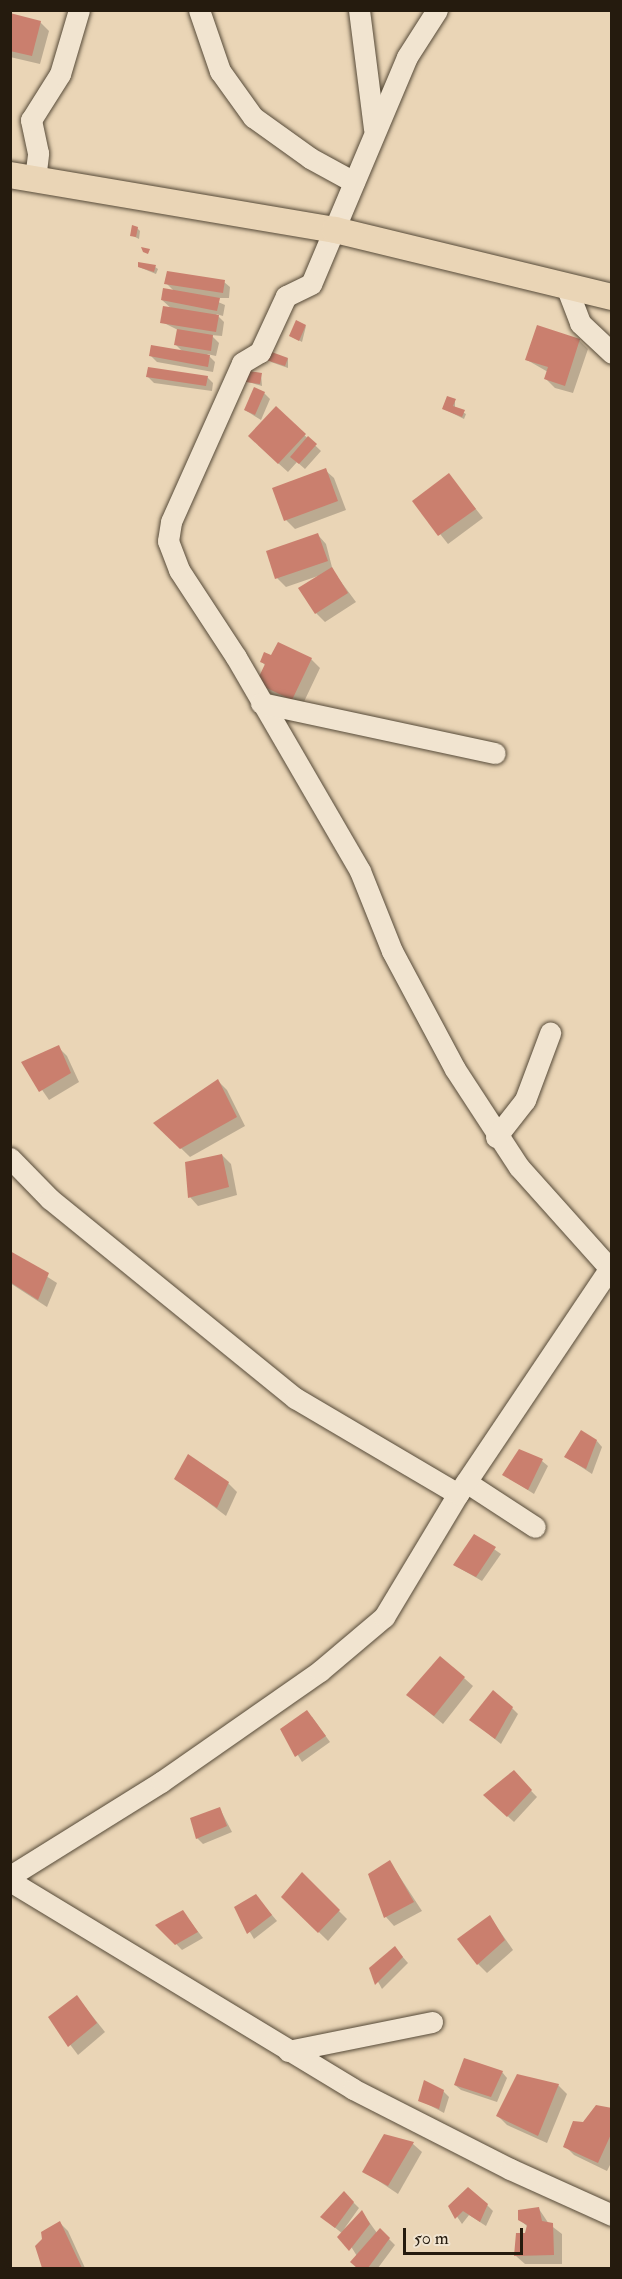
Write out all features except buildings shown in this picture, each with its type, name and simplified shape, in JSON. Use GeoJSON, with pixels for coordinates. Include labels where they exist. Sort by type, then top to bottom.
{"type":"FeatureCollection","features":[{"type":"Feature","properties":{"kind":"main road"},"geometry":{"type":"LineString","coordinates":[[23,177],[335,230],[612,297]]}},
{"type":"Feature","properties":{"kind":"street"},"geometry":{"type":"LineString","coordinates":[[23,177],[38,153],[30,120],[60,74],[79,10]]}},
{"type":"Feature","properties":{"kind":"street"},"geometry":{"type":"LineString","coordinates":[[199,10],[220,71],[253,117],[309,158],[354,182]]}},
{"type":"Feature","properties":{"kind":"street"},"geometry":{"type":"LineString","coordinates":[[359,10],[374,129]]}},
{"type":"Feature","properties":{"kind":"street"},"geometry":{"type":"LineString","coordinates":[[10,1876],[161,1782],[320,1671],[384,1617],[462,1488],[610,1268],[496,1137],[411,991],[350,853],[179,570],[168,541],[169,530],[242,363],[260,352],[286,296],[310,284],[335,230],[374,129],[406,57],[431,14]]}},
{"type":"Feature","properties":{"kind":"street"},"geometry":{"type":"LineString","coordinates":[[566,286],[580,323],[612,353]]}},
{"type":"Feature","properties":{"kind":"street"},"geometry":{"type":"LineString","coordinates":[[261,703],[495,753]]}},
{"type":"Feature","properties":{"kind":"street"},"geometry":{"type":"LineString","coordinates":[[496,1137],[525,1100],[550,1033]]}},
{"type":"Feature","properties":{"kind":"street"},"geometry":{"type":"LineString","coordinates":[[10,1158],[50,1199],[295,1398],[535,1527]]}},
{"type":"Feature","properties":{"kind":"street"},"geometry":{"type":"LineString","coordinates":[[10,1881],[288,2051],[395,2111],[612,2215]]}},
{"type":"Feature","properties":{"kind":"street"},"geometry":{"type":"LineString","coordinates":[[288,2051],[432,2022]]}}]}
